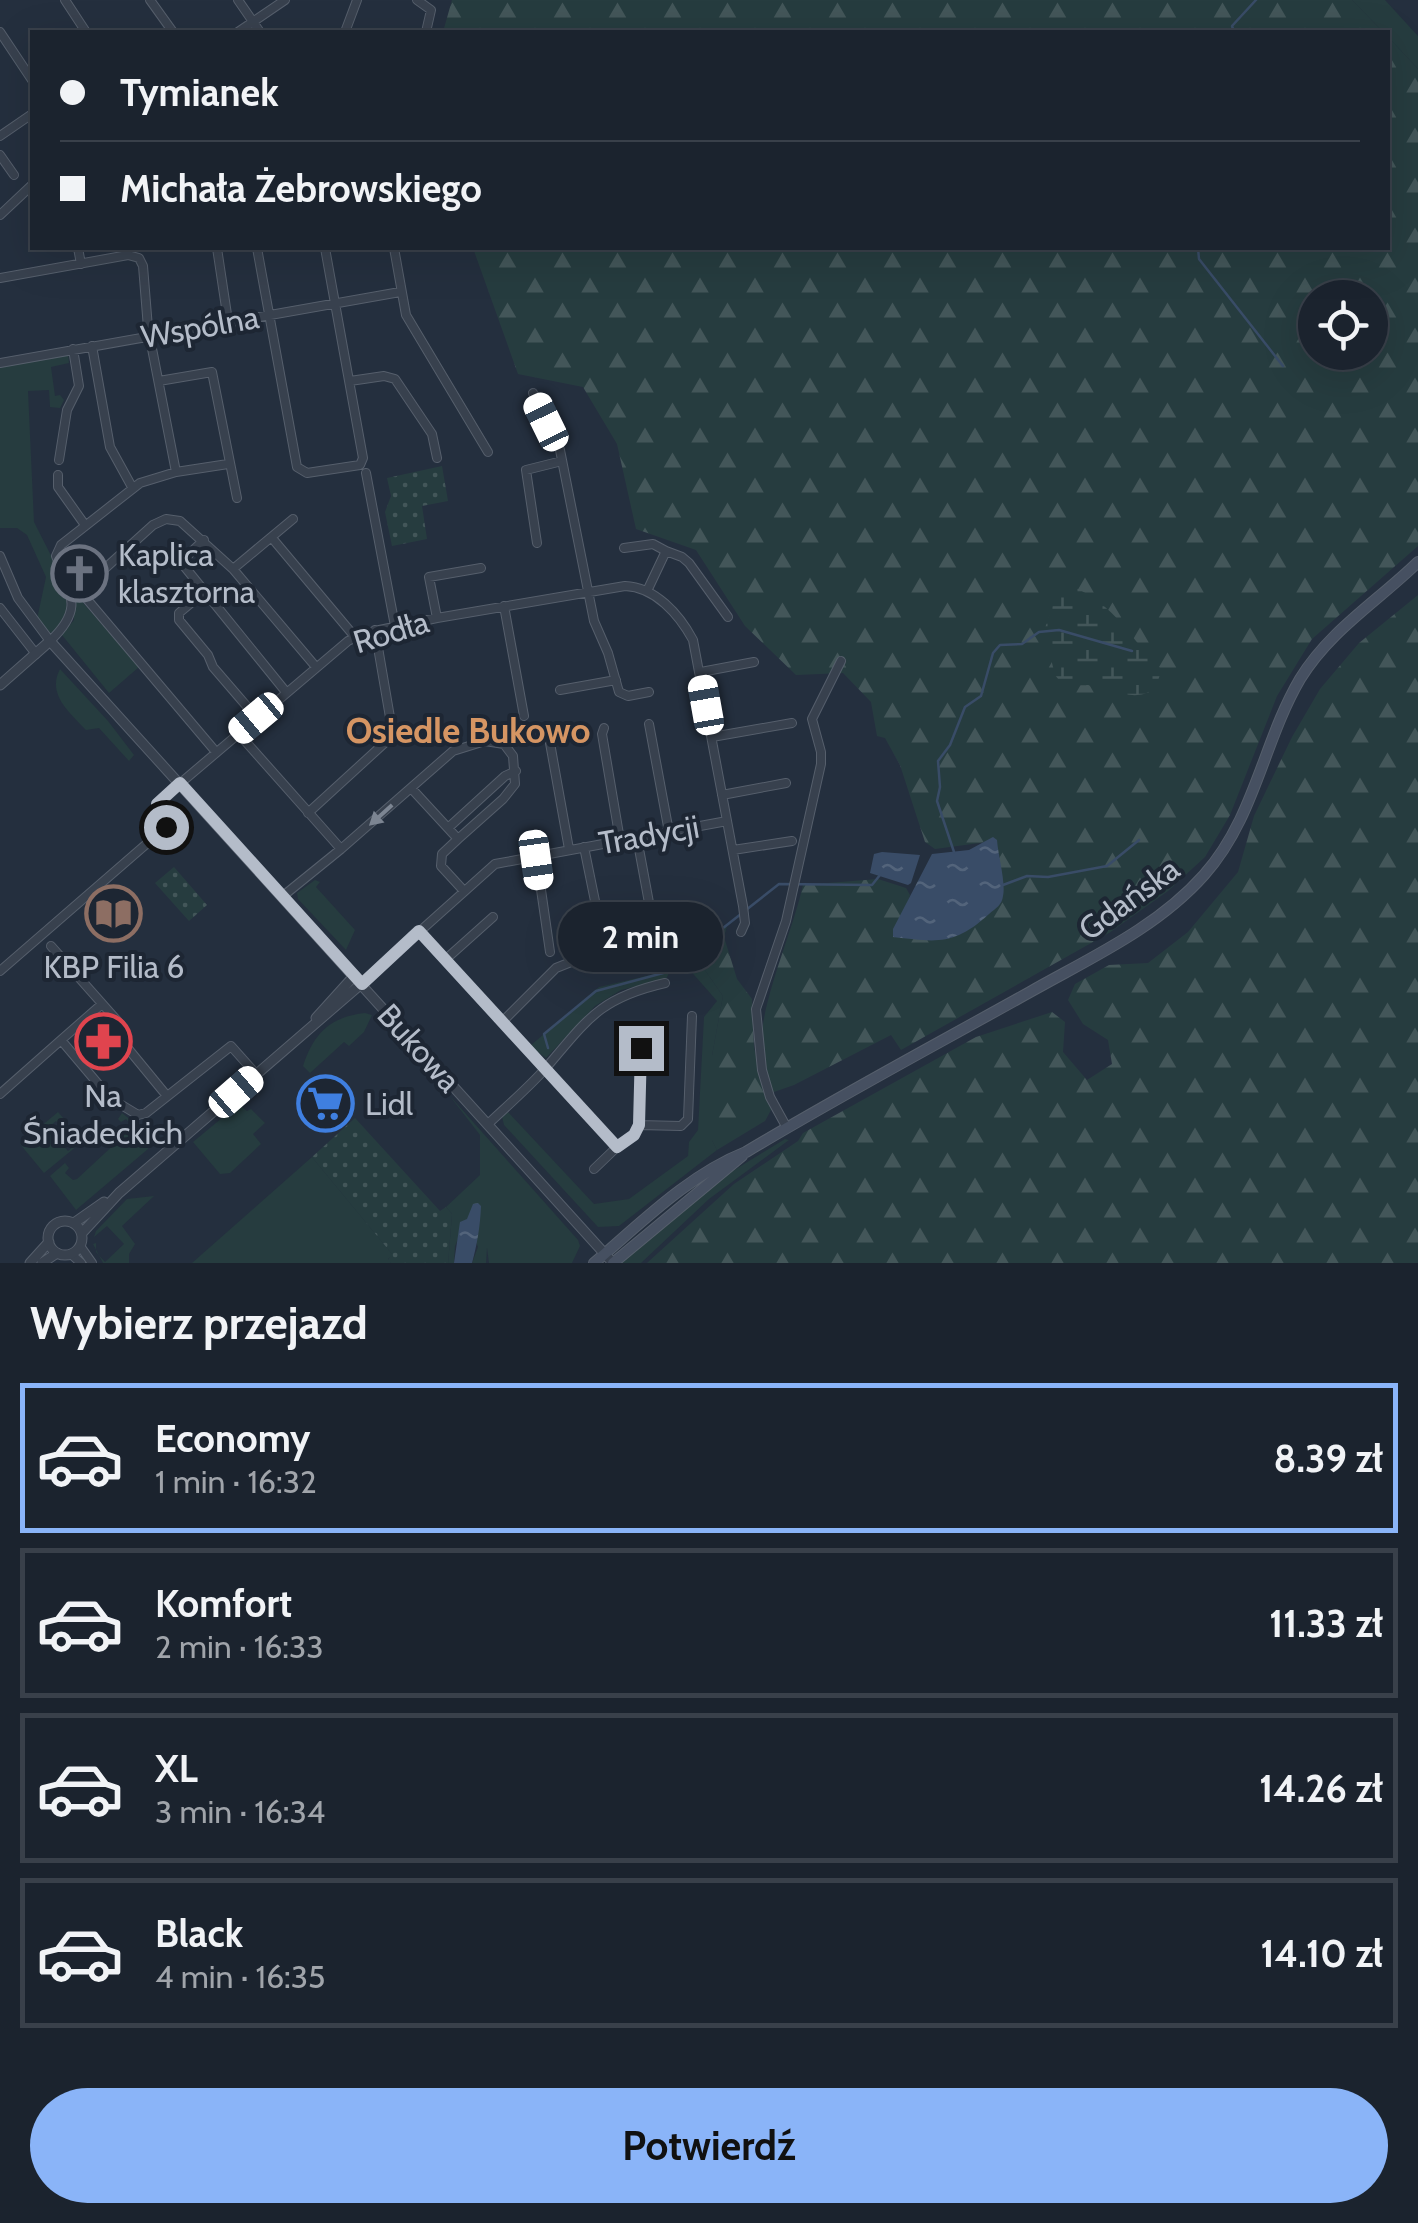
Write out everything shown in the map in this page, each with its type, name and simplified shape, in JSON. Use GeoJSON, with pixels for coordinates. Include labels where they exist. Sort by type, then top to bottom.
{"type":"FeatureCollection","features":[{"type":"Feature","properties":{"kind":"main road","name":"Gdańska"},"geometry":{"type":"LineString","coordinates":[[594,1263],[609,1258],[690,1184],[724,1160],[746,1152],[1116,944],[1184,896],[1211,866],[1242,820],[1288,703],[1308,667],[1340,630],[1418,562]]}},
{"type":"Feature","properties":{"kind":"street"},"geometry":{"type":"LineString","coordinates":[[64,0],[85,30]]}},
{"type":"Feature","properties":{"kind":"street"},"geometry":{"type":"LineString","coordinates":[[150,0],[172,30]]}},
{"type":"Feature","properties":{"kind":"street"},"geometry":{"type":"LineString","coordinates":[[238,0],[259,30]]}},
{"type":"Feature","properties":{"kind":"street"},"geometry":{"type":"LineString","coordinates":[[241,30],[285,0]]}},
{"type":"Feature","properties":{"kind":"street"},"geometry":{"type":"LineString","coordinates":[[346,30],[357,0]]}},
{"type":"Feature","properties":{"kind":"street"},"geometry":{"type":"LineString","coordinates":[[417,0],[431,10],[426,30]]}},
{"type":"Feature","properties":{"kind":"street"},"geometry":{"type":"LineString","coordinates":[[0,32],[30,77]]}},
{"type":"Feature","properties":{"kind":"street"},"geometry":{"type":"LineString","coordinates":[[0,136],[30,115]]}},
{"type":"Feature","properties":{"kind":"street"},"geometry":{"type":"LineString","coordinates":[[0,155],[14,176]]}},
{"type":"Feature","properties":{"kind":"street"},"geometry":{"type":"LineString","coordinates":[[0,215],[30,187]]}},
{"type":"Feature","properties":{"kind":"street"},"geometry":{"type":"LineString","coordinates":[[78,250],[81,264]]}},
{"type":"Feature","properties":{"kind":"street"},"geometry":{"type":"LineString","coordinates":[[217,250],[228,321]]}},
{"type":"Feature","properties":{"kind":"street"},"geometry":{"type":"LineString","coordinates":[[257,250],[297,467],[307,474],[363,469]]}},
{"type":"Feature","properties":{"kind":"street"},"geometry":{"type":"LineString","coordinates":[[325,250],[395,626]]}},
{"type":"Feature","properties":{"kind":"street"},"geometry":{"type":"LineString","coordinates":[[394,250],[400,292],[414,333],[488,452]]}},
{"type":"Feature","properties":{"kind":"street"},"geometry":{"type":"LineString","coordinates":[[0,278],[128,256],[139,258],[149,335],[176,472]]}},
{"type":"Feature","properties":{"kind":"street","name":"Wspólna"},"geometry":{"type":"LineString","coordinates":[[0,362],[400,292]]}},
{"type":"Feature","properties":{"kind":"street"},"geometry":{"type":"LineString","coordinates":[[92,346],[110,447],[132,488]]}},
{"type":"Feature","properties":{"kind":"street"},"geometry":{"type":"LineString","coordinates":[[59,460],[67,410],[78,390],[73,349]]}},
{"type":"Feature","properties":{"kind":"street"},"geometry":{"type":"LineString","coordinates":[[159,382],[212,372],[237,498]]}},
{"type":"Feature","properties":{"kind":"street"},"geometry":{"type":"LineString","coordinates":[[350,382],[384,376],[395,379],[432,434],[437,458]]}},
{"type":"Feature","properties":{"kind":"street"},"geometry":{"type":"LineString","coordinates":[[533,393],[562,460],[594,621],[619,692],[648,692]]}},
{"type":"Feature","properties":{"kind":"street"},"geometry":{"type":"LineString","coordinates":[[537,544],[525,473],[532,466],[562,460]]}},
{"type":"Feature","properties":{"kind":"street"},"geometry":{"type":"LineString","coordinates":[[0,685],[68,623],[68,582],[57,552],[84,525],[132,488],[176,472],[228,464]]}},
{"type":"Feature","properties":{"kind":"street"},"geometry":{"type":"LineString","coordinates":[[58,475],[58,487],[84,525]]}},
{"type":"Feature","properties":{"kind":"street"},"geometry":{"type":"LineString","coordinates":[[216,752],[80,591],[152,525],[170,519],[185,524],[204,540],[316,667]]}},
{"type":"Feature","properties":{"kind":"street"},"geometry":{"type":"LineString","coordinates":[[233,569],[293,519]]}},
{"type":"Feature","properties":{"kind":"street"},"geometry":{"type":"LineString","coordinates":[[272,538],[355,636]]}},
{"type":"Feature","properties":{"kind":"street"},"geometry":{"type":"LineString","coordinates":[[204,540],[186,557],[184,566],[286,692]]}},
{"type":"Feature","properties":{"kind":"street"},"geometry":{"type":"LineString","coordinates":[[624,548],[653,544],[682,556],[728,617]]}},
{"type":"Feature","properties":{"kind":"street"},"geometry":{"type":"LineString","coordinates":[[666,550],[648,589],[688,630],[701,672],[743,906],[742,932]]}},
{"type":"Feature","properties":{"kind":"street","name":"Bukowa"},"geometry":{"type":"LineString","coordinates":[[0,556],[18,598],[50,642],[609,1258]]}},
{"type":"Feature","properties":{"kind":"street"},"geometry":{"type":"LineString","coordinates":[[437,618],[429,577],[481,568]]}},
{"type":"Feature","properties":{"kind":"street","name":"Rodła"},"geometry":{"type":"LineString","coordinates":[[180,783],[355,636],[589,590],[625,586],[648,589]]}},
{"type":"Feature","properties":{"kind":"street"},"geometry":{"type":"LineString","coordinates":[[203,593],[179,613],[179,620],[256,718]]}},
{"type":"Feature","properties":{"kind":"street"},"geometry":{"type":"LineString","coordinates":[[504,606],[524,716]]}},
{"type":"Feature","properties":{"kind":"street"},"geometry":{"type":"LineString","coordinates":[[0,608],[36,654]]}},
{"type":"Feature","properties":{"kind":"street"},"geometry":{"type":"LineString","coordinates":[[308,812],[390,738],[392,729],[375,630]]}},
{"type":"Feature","properties":{"kind":"street"},"geometry":{"type":"LineString","coordinates":[[787,1128],[770,1097],[762,1070],[756,1010],[786,921],[820,764],[821,752],[812,720],[841,661]]}},
{"type":"Feature","properties":{"kind":"street"},"geometry":{"type":"LineString","coordinates":[[701,672],[754,662]]}},
{"type":"Feature","properties":{"kind":"street"},"geometry":{"type":"LineString","coordinates":[[560,690],[616,680]]}},
{"type":"Feature","properties":{"kind":"street"},"geometry":{"type":"LineString","coordinates":[[712,738],[792,723]]}},
{"type":"Feature","properties":{"kind":"street"},"geometry":{"type":"LineString","coordinates":[[649,724],[669,832]]}},
{"type":"Feature","properties":{"kind":"street"},"geometry":{"type":"LineString","coordinates":[[604,728],[620,840]]}},
{"type":"Feature","properties":{"kind":"street"},"geometry":{"type":"LineString","coordinates":[[238,733],[342,850]]}},
{"type":"Feature","properties":{"kind":"street"},"geometry":{"type":"LineString","coordinates":[[283,896],[342,850],[452,751],[480,742],[504,744],[513,756],[516,771],[511,791],[442,854],[441,866],[464,890]]}},
{"type":"Feature","properties":{"kind":"street"},"geometry":{"type":"LineString","coordinates":[[550,743],[569,850]]}},
{"type":"Feature","properties":{"kind":"street"},"geometry":{"type":"LineString","coordinates":[[448,828],[505,776],[516,771]]}},
{"type":"Feature","properties":{"kind":"street"},"geometry":{"type":"LineString","coordinates":[[0,971],[166,827],[168,818],[157,804],[180,783]]}},
{"type":"Feature","properties":{"kind":"street"},"geometry":{"type":"LineString","coordinates":[[722,795],[786,784]]}},
{"type":"Feature","properties":{"kind":"street"},"geometry":{"type":"LineString","coordinates":[[411,788],[458,840]]}},
{"type":"Feature","properties":{"kind":"street","name":"Tradycji"},"geometry":{"type":"LineString","coordinates":[[358,980],[495,864],[538,852],[569,850],[727,821]]}},
{"type":"Feature","properties":{"kind":"street"},"geometry":{"type":"LineString","coordinates":[[637,838],[660,962]]}},
{"type":"Feature","properties":{"kind":"street"},"geometry":{"type":"LineString","coordinates":[[733,850],[792,840]]}},
{"type":"Feature","properties":{"kind":"street"},"geometry":{"type":"LineString","coordinates":[[502,1022],[564,963],[611,954],[584,847]]}},
{"type":"Feature","properties":{"kind":"street"},"geometry":{"type":"LineString","coordinates":[[538,852],[550,952]]}},
{"type":"Feature","properties":{"kind":"street"},"geometry":{"type":"LineString","coordinates":[[446,959],[494,917]]}},
{"type":"Feature","properties":{"kind":"street"},"geometry":{"type":"LineString","coordinates":[[419,931],[617,1147]]}},
{"type":"Feature","properties":{"kind":"street"},"geometry":{"type":"LineString","coordinates":[[51,946],[121,1025],[121,1040],[168,1096]]}},
{"type":"Feature","properties":{"kind":"street"},"geometry":{"type":"LineString","coordinates":[[70,1254],[80,1246],[82,1233],[119,1193],[298,1039],[358,980]]}},
{"type":"Feature","properties":{"kind":"street"},"geometry":{"type":"LineString","coordinates":[[488,1124],[603,1007],[622,994],[665,983]]}},
{"type":"Feature","properties":{"kind":"street"},"geometry":{"type":"LineString","coordinates":[[0,1094],[102,1004]]}},
{"type":"Feature","properties":{"kind":"street"},"geometry":{"type":"LineString","coordinates":[[639,1125],[681,1126],[688,1119],[692,1016]]}},
{"type":"Feature","properties":{"kind":"street"},"geometry":{"type":"LineString","coordinates":[[60,1040],[110,1098],[134,1114],[146,1114],[231,1046],[256,1074]]}},
{"type":"Feature","properties":{"kind":"street"},"geometry":{"type":"LineString","coordinates":[[594,1169],[634,1135],[639,1125],[641,1048]]}},
{"type":"Feature","properties":{"kind":"street"},"geometry":{"type":"LineString","coordinates":[[74,1223],[119,1193]]}},
{"type":"Feature","properties":{"kind":"street"},"geometry":{"type":"LineString","coordinates":[[30,1263],[49,1242],[54,1225],[62,1221],[74,1223],[82,1233]]}},
{"type":"Feature","properties":{"kind":"street"},"geometry":{"type":"LineString","coordinates":[[49,1242],[57,1253]]}},
{"type":"Feature","properties":{"kind":"street"},"geometry":{"type":"LineString","coordinates":[[80,1246],[92,1263]]}},
{"type":"Feature","properties":{"kind":"street"},"geometry":{"type":"LineString","coordinates":[[42,1263],[57,1253],[70,1254],[82,1263]]}},
{"type":"Feature","properties":{"kind":"green space"},"geometry":{"type":"Polygon","coordinates":[[[452,0],[1352,0],[1381,30],[444,30],[452,0]]]}},
{"type":"Feature","properties":{"kind":"green space"},"geometry":{"type":"Polygon","coordinates":[[[1352,0],[1385,0],[1418,36],[1418,69],[1390,39],[1390,30],[1381,30],[1352,0]]]}},
{"type":"Feature","properties":{"kind":"green space"},"geometry":{"type":"Polygon","coordinates":[[[1390,39],[1418,69],[1418,546],[1312,639],[1277,696],[1230,815],[1205,857],[1168,891],[1109,933],[901,1050],[891,1035],[771,1093],[762,1059],[761,1035],[803,885],[878,879],[906,888],[910,895],[897,933],[987,842],[935,849],[925,842],[900,765],[885,738],[877,736],[871,702],[843,673],[796,675],[745,626],[696,550],[636,529],[617,444],[583,387],[518,374],[474,250],[1390,250],[1390,39]]]}},
{"type":"Feature","properties":{"kind":"green space"},"geometry":{"type":"Polygon","coordinates":[[[68,354],[69,363],[51,367],[55,396],[64,400],[60,408],[50,407],[49,390],[28,391],[34,522],[66,585],[67,618],[53,633],[37,619],[46,577],[27,535],[17,528],[0,528],[0,367],[68,354]]]}},
{"type":"Feature","properties":{"kind":"green space"},"geometry":{"type":"Polygon","coordinates":[[[442,466],[448,501],[422,506],[427,539],[392,546],[385,512],[391,496],[387,478],[442,466]]]}},
{"type":"Feature","properties":{"kind":"green space"},"geometry":{"type":"Polygon","coordinates":[[[1070,585],[1111,612],[1161,669],[1151,690],[1124,694],[1095,686],[1062,684],[1055,675],[1044,631],[1058,590],[1070,585]]]}},
{"type":"Feature","properties":{"kind":"green space"},"geometry":{"type":"Polygon","coordinates":[[[1418,595],[1418,1263],[647,1263],[734,1184],[798,1141],[803,1133],[976,1037],[1052,1012],[1065,1022],[1063,1052],[1087,1080],[1112,1064],[1108,1040],[1083,1024],[1068,1000],[1075,984],[1109,965],[1148,963],[1188,932],[1238,872],[1254,816],[1320,689],[1359,643],[1418,595]]]}},
{"type":"Feature","properties":{"kind":"green space"},"geometry":{"type":"Polygon","coordinates":[[[77,596],[139,667],[109,693],[62,635],[74,620],[72,598],[77,596]]]}},
{"type":"Feature","properties":{"kind":"green space"},"geometry":{"type":"Polygon","coordinates":[[[60,669],[134,755],[129,761],[99,728],[86,730],[66,709],[56,686],[60,669]]]}},
{"type":"Feature","properties":{"kind":"green space"},"geometry":{"type":"Polygon","coordinates":[[[174,867],[207,905],[189,921],[155,883],[174,867]]]}},
{"type":"Feature","properties":{"kind":"green space"},"geometry":{"type":"Polygon","coordinates":[[[315,880],[320,882],[316,887],[355,930],[346,950],[298,899],[297,893],[315,880]]]}},
{"type":"Feature","properties":{"kind":"green space"},"geometry":{"type":"Polygon","coordinates":[[[727,926],[724,937],[696,957],[723,996],[712,1056],[712,1140],[717,1150],[619,1226],[598,1227],[504,1125],[502,1117],[508,1112],[594,1204],[629,1199],[688,1156],[689,1142],[698,1130],[704,1017],[717,1001],[688,968],[669,973],[666,979],[621,990],[595,1006],[546,1058],[530,1046],[599,987],[659,973],[668,962],[664,936],[727,926]]]}},
{"type":"Feature","properties":{"kind":"green space"},"geometry":{"type":"Polygon","coordinates":[[[724,937],[737,979],[752,999],[754,1048],[771,1110],[765,1121],[717,1150],[712,1140],[712,1056],[723,996],[696,957],[724,937]]]}},
{"type":"Feature","properties":{"kind":"green space"},"geometry":{"type":"Polygon","coordinates":[[[372,1015],[364,1032],[349,1046],[344,1042],[310,1073],[303,1066],[312,1044],[325,1029],[342,1018],[372,1015]]]}},
{"type":"Feature","properties":{"kind":"green space"},"geometry":{"type":"Polygon","coordinates":[[[449,1095],[578,1240],[580,1246],[572,1263],[489,1263],[487,1248],[486,1263],[472,1263],[478,1247],[467,1219],[455,1246],[454,1263],[448,1263],[452,1214],[446,1207],[480,1175],[480,1135],[449,1095]]]}},
{"type":"Feature","properties":{"kind":"green space"},"geometry":{"type":"Polygon","coordinates":[[[238,1104],[247,1111],[251,1109],[265,1123],[253,1134],[261,1144],[230,1173],[220,1174],[193,1142],[234,1108],[241,1107],[238,1104]]]}},
{"type":"Feature","properties":{"kind":"green space"},"geometry":{"type":"Polygon","coordinates":[[[58,1112],[65,1120],[48,1128],[68,1151],[76,1144],[73,1139],[78,1135],[83,1141],[44,1173],[20,1144],[58,1112]]]}},
{"type":"Feature","properties":{"kind":"green space"},"geometry":{"type":"Polygon","coordinates":[[[122,1113],[137,1125],[148,1149],[76,1210],[50,1176],[65,1163],[69,1168],[65,1173],[77,1179],[133,1127],[126,1119],[118,1119],[122,1113]]]}},
{"type":"Feature","properties":{"kind":"green space"},"geometry":{"type":"Polygon","coordinates":[[[355,1118],[440,1211],[446,1207],[452,1214],[448,1263],[391,1263],[388,1260],[392,1254],[312,1157],[355,1118]]]}},
{"type":"Feature","properties":{"kind":"green space"},"geometry":{"type":"Polygon","coordinates":[[[789,1140],[709,1199],[641,1263],[619,1263],[731,1172],[789,1140]]]}},
{"type":"Feature","properties":{"kind":"green space"},"geometry":{"type":"Polygon","coordinates":[[[312,1157],[393,1255],[388,1259],[391,1263],[192,1263],[312,1157]]]}},
{"type":"Feature","properties":{"kind":"green space"},"geometry":{"type":"Polygon","coordinates":[[[154,1196],[122,1226],[135,1244],[129,1263],[103,1263],[99,1255],[105,1262],[124,1244],[107,1226],[94,1237],[96,1231],[127,1199],[154,1196]]]}},
{"type":"Feature","properties":{"kind":"water"},"geometry":{"type":"Polygon","coordinates":[[[993,837],[997,840],[1003,884],[998,906],[955,937],[893,937],[893,929],[932,854],[969,850],[993,837]]]}},
{"type":"Feature","properties":{"kind":"water"},"geometry":{"type":"Polygon","coordinates":[[[874,854],[920,855],[911,883],[870,873],[874,854]]]}},
{"type":"Feature","properties":{"kind":"water"},"geometry":{"type":"Polygon","coordinates":[[[478,1203],[480,1222],[472,1263],[454,1263],[460,1222],[467,1219],[473,1204],[478,1203]]]}},
{"type":"Feature","properties":{"kind":"waterway"},"geometry":{"type":"LineString","coordinates":[[1233,30],[1232,26],[1256,0]]}},
{"type":"Feature","properties":{"kind":"waterway"},"geometry":{"type":"LineString","coordinates":[[1198,250],[1199,259],[1283,366]]}},
{"type":"Feature","properties":{"kind":"waterway"},"geometry":{"type":"LineString","coordinates":[[954,852],[937,801],[938,761],[950,745],[965,707],[981,696],[993,653],[1000,645],[1022,644],[1039,632],[1059,630],[1132,651]]}},
{"type":"Feature","properties":{"kind":"waterway"},"geometry":{"type":"LineString","coordinates":[[1003,885],[1027,876],[1048,877],[1107,866],[1139,840]]}},
{"type":"Feature","properties":{"kind":"waterway"},"geometry":{"type":"LineString","coordinates":[[548,1048],[544,1034],[596,991],[667,972],[779,884],[872,885],[880,875]]}},
{"type":"Feature","properties":{"kind":"place","name":"Kaplica klasztorna"},"geometry":{"type":"Point","coordinates":[79,573]}},
{"type":"Feature","properties":{"kind":"place","name":"KBP Filia 6"},"geometry":{"type":"Point","coordinates":[114,913]}},
{"type":"Feature","properties":{"kind":"place","name":"Na Śniadeckich"},"geometry":{"type":"Point","coordinates":[103,1042]}},
{"type":"Feature","properties":{"kind":"place","name":"Lidl"},"geometry":{"type":"Point","coordinates":[326,1104]}},
{"type":"Feature","properties":{"kind":"district","name":"Osiedle Bukowo"},"geometry":{"type":"Point","coordinates":[468,731]}},
{"type":"Feature","properties":{"kind":"route"},"geometry":{"type":"LineString","coordinates":[[166,827],[168,818],[157,804],[180,783],[362,984],[419,931],[617,1147],[634,1135],[639,1125],[641,1048]]}}]}
